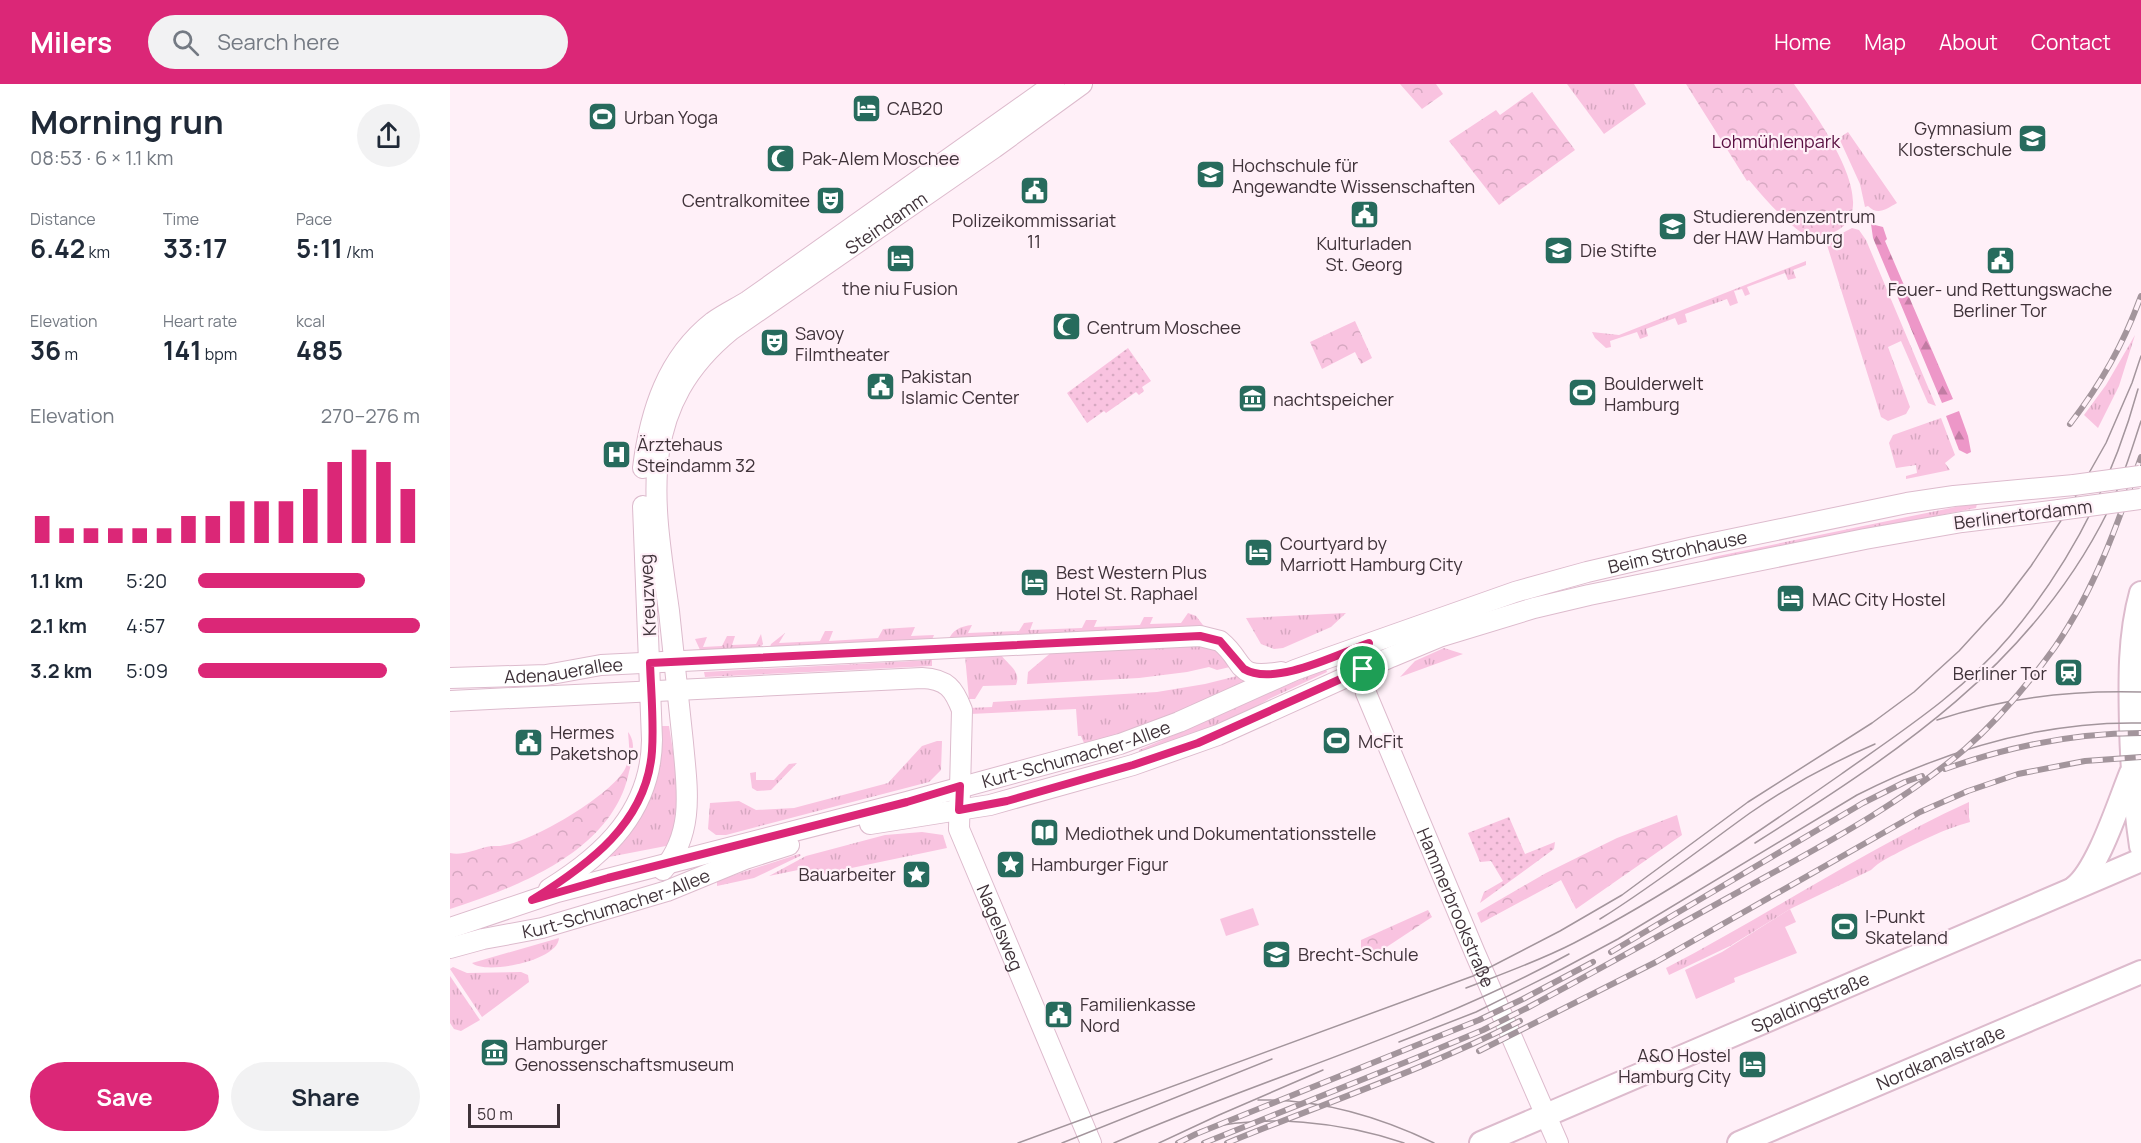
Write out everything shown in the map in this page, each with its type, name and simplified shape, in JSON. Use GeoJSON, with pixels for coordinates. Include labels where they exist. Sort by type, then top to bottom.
{"type":"FeatureCollection","features":[{"type":"Feature","properties":{"kind":"main road","name":"Steindamm"},"geometry":{"type":"LineString","coordinates":[[688,361],[714,321],[748,301],[1054,84]]}},
{"type":"Feature","properties":{"kind":"main road","name":"Steindamm"},"geometry":{"type":"LineString","coordinates":[[688,361],[709,350],[731,330],[994,148],[1082,84]]}},
{"type":"Feature","properties":{"kind":"main road","name":"Kreuzweg"},"geometry":{"type":"LineString","coordinates":[[669,863],[681,839],[688,807],[674,662],[656,520],[655,477],[662,436],[688,361]]}},
{"type":"Feature","properties":{"kind":"main road","name":"Kreuzweg"},"geometry":{"type":"LineString","coordinates":[[532,900],[591,858],[616,835],[633,812],[643,791],[650,767],[651,692],[642,499],[643,470],[648,434],[658,400],[671,370],[688,361]]}},
{"type":"Feature","properties":{"kind":"main road","name":"Berlinertordamm"},"geometry":{"type":"LineString","coordinates":[[1993,492],[2141,476]]}},
{"type":"Feature","properties":{"kind":"main road","name":"Beim Strohhause"},"geometry":{"type":"LineString","coordinates":[[1369,643],[1515,592],[1587,572],[1694,547],[1907,503],[1993,492]]}},
{"type":"Feature","properties":{"kind":"main road","name":"Berlinertordamm"},"geometry":{"type":"LineString","coordinates":[[1905,532],[1968,521],[2141,499]]}},
{"type":"Feature","properties":{"kind":"main road","name":"Beim Strohhause"},"geometry":{"type":"LineString","coordinates":[[1363,669],[1439,637],[1534,609],[1597,594],[1905,532]]}},
{"type":"Feature","properties":{"kind":"main road"},"geometry":{"type":"LineString","coordinates":[[2141,593],[2133,632],[2131,670],[2132,769],[2141,846]]}},
{"type":"Feature","properties":{"kind":"main road","name":"Adenauerallee"},"geometry":{"type":"LineString","coordinates":[[455,679],[546,675],[595,666],[1200,636],[1220,641],[1240,666],[1248,672],[1263,674],[1295,670]]}},
{"type":"Feature","properties":{"kind":"main road"},"geometry":{"type":"LineString","coordinates":[[1363,669],[1369,643]]}},
{"type":"Feature","properties":{"kind":"main road","name":"Kurt-Schumacher-Allee"},"geometry":{"type":"LineString","coordinates":[[450,928],[532,900],[1120,744],[1179,722],[1295,670],[1369,643]]}},
{"type":"Feature","properties":{"kind":"main road","name":"Kurt-Schumacher-Allee"},"geometry":{"type":"LineString","coordinates":[[450,948],[542,928],[667,891],[745,859],[784,846],[871,824],[990,805],[1133,765],[1198,743],[1363,669]]}},
{"type":"Feature","properties":{"kind":"main road","name":"Hammerbrookstraße"},"geometry":{"type":"LineString","coordinates":[[1363,669],[1364,687],[1376,719],[1558,1143]]}},
{"type":"Feature","properties":{"kind":"main road","name":"Adenauerallee"},"geometry":{"type":"LineString","coordinates":[[450,701],[929,678],[950,687],[956,694],[959,704]]}},
{"type":"Feature","properties":{"kind":"main road","name":"Nagelsweg"},"geometry":{"type":"LineString","coordinates":[[959,704],[962,710],[963,741],[959,829],[1091,1143]]}},
{"type":"Feature","properties":{"kind":"main road"},"geometry":{"type":"LineString","coordinates":[[2069,891],[2081,881],[2090,867],[2132,769]]}},
{"type":"Feature","properties":{"kind":"main road","name":"Spaldingstraße"},"geometry":{"type":"LineString","coordinates":[[1481,1143],[2141,860]]}},
{"type":"Feature","properties":{"kind":"main road","name":"Kurt-Schumacher-Allee"},"geometry":{"type":"LineString","coordinates":[[483,939],[517,919],[536,912],[645,881],[657,875],[669,863]]}},
{"type":"Feature","properties":{"kind":"main road","name":"Nordkanalstraße"},"geometry":{"type":"LineString","coordinates":[[1739,1143],[2141,972]]}},
{"type":"Feature","properties":{"kind":"green space"},"geometry":{"type":"Polygon","coordinates":[[[1400,84],[1436,84],[1443,94],[1422,109],[1400,84]]]}},
{"type":"Feature","properties":{"kind":"green space"},"geometry":{"type":"Polygon","coordinates":[[[1567,84],[1634,84],[1646,104],[1604,134],[1567,84]]]}},
{"type":"Feature","properties":{"kind":"green space","name":"Lohmühlenpark"},"geometry":{"type":"Polygon","coordinates":[[[1686,84],[1794,84],[1833,143],[1845,168],[1852,192],[1852,212],[1842,228],[1819,236],[1815,242],[1788,221],[1749,180],[1747,181],[1686,84]]]}},
{"type":"Feature","properties":{"kind":"green space"},"geometry":{"type":"Polygon","coordinates":[[[1532,92],[1575,150],[1499,205],[1449,141],[1496,110],[1500,115],[1532,92]]]}},
{"type":"Feature","properties":{"kind":"green space"},"geometry":{"type":"Polygon","coordinates":[[[1848,132],[1897,203],[1879,211],[1865,207],[1860,184],[1839,138],[1848,132]]]}},
{"type":"Feature","properties":{"kind":"green space"},"geometry":{"type":"Polygon","coordinates":[[[1871,224],[1883,227],[1887,239],[1885,241],[1953,399],[1942,403],[1873,238],[1871,224]]]}},
{"type":"Feature","properties":{"kind":"green space"},"geometry":{"type":"Polygon","coordinates":[[[1852,228],[1859,230],[1866,240],[1936,406],[1928,403],[1901,341],[1888,347],[1910,407],[1906,414],[1888,421],[1881,417],[1827,245],[1831,239],[1852,228]]]}},
{"type":"Feature","properties":{"kind":"green space"},"geometry":{"type":"Polygon","coordinates":[[[1806,261],[1806,265],[1793,270],[1796,278],[1788,280],[1785,273],[1747,287],[1750,294],[1745,296],[1742,289],[1734,291],[1738,303],[1730,306],[1727,299],[1685,314],[1687,322],[1678,325],[1675,318],[1646,329],[1648,336],[1640,339],[1637,332],[1610,341],[1611,347],[1606,348],[1592,332],[1619,335],[1806,261]]]}},
{"type":"Feature","properties":{"kind":"green space"},"geometry":{"type":"Polygon","coordinates":[[[1355,321],[1372,358],[1361,364],[1355,352],[1322,369],[1310,342],[1355,321]]]}},
{"type":"Feature","properties":{"kind":"green space"},"geometry":{"type":"Polygon","coordinates":[[[2135,335],[2119,386],[2098,428],[2084,415],[2106,385],[2135,335]]]}},
{"type":"Feature","properties":{"kind":"green space"},"geometry":{"type":"Polygon","coordinates":[[[1128,348],[1151,381],[1142,387],[1144,391],[1139,395],[1136,392],[1087,423],[1067,393],[1128,348]]]}},
{"type":"Feature","properties":{"kind":"green space"},"geometry":{"type":"Polygon","coordinates":[[[1959,411],[1971,452],[1967,454],[1959,450],[1946,416],[1959,411]]]}},
{"type":"Feature","properties":{"kind":"green space"},"geometry":{"type":"Polygon","coordinates":[[[1941,418],[1955,455],[1945,463],[1950,470],[1906,479],[1906,476],[1917,473],[1916,465],[1896,468],[1889,443],[1893,435],[1941,418]]]}},
{"type":"Feature","properties":{"kind":"green space"},"geometry":{"type":"Polygon","coordinates":[[[1975,503],[1976,508],[1696,564],[1713,557],[1975,503]]]}},
{"type":"Feature","properties":{"kind":"green space"},"geometry":{"type":"Polygon","coordinates":[[[1188,613],[1196,616],[1206,629],[948,641],[957,629],[972,625],[968,633],[1019,631],[1024,623],[1033,622],[1030,630],[1082,628],[1086,620],[1097,620],[1094,627],[1140,625],[1144,617],[1153,617],[1150,624],[1181,623],[1188,613]]]}},
{"type":"Feature","properties":{"kind":"green space"},"geometry":{"type":"Polygon","coordinates":[[[1346,613],[1331,627],[1283,648],[1274,649],[1261,644],[1246,618],[1346,613]]]}},
{"type":"Feature","properties":{"kind":"green space"},"geometry":{"type":"Polygon","coordinates":[[[915,627],[911,636],[934,635],[931,642],[769,650],[771,644],[785,633],[779,643],[820,641],[825,631],[833,631],[829,641],[878,638],[883,629],[915,627]]]}},
{"type":"Feature","properties":{"kind":"green space"},"geometry":{"type":"Polygon","coordinates":[[[761,634],[763,644],[758,650],[701,652],[695,639],[707,637],[703,647],[722,646],[727,636],[735,636],[732,645],[756,644],[761,634]]]}},
{"type":"Feature","properties":{"kind":"green space"},"geometry":{"type":"Polygon","coordinates":[[[1199,643],[1216,649],[1230,667],[1217,670],[1209,667],[1139,678],[1027,684],[1028,672],[1053,651],[1199,643]]]}},
{"type":"Feature","properties":{"kind":"green space"},"geometry":{"type":"Polygon","coordinates":[[[1444,648],[1463,654],[1400,677],[1415,661],[1444,648]]]}},
{"type":"Feature","properties":{"kind":"green space"},"geometry":{"type":"Polygon","coordinates":[[[999,652],[1015,671],[1016,685],[983,686],[975,699],[969,699],[965,656],[999,652]]]}},
{"type":"Feature","properties":{"kind":"green space"},"geometry":{"type":"Polygon","coordinates":[[[932,660],[932,666],[705,677],[704,672],[932,660]]]}},
{"type":"Feature","properties":{"kind":"green space"},"geometry":{"type":"Polygon","coordinates":[[[1326,669],[1327,672],[1269,699],[1224,726],[1139,755],[1139,750],[1326,669]]]}},
{"type":"Feature","properties":{"kind":"green space"},"geometry":{"type":"Polygon","coordinates":[[[1237,676],[1246,682],[1163,720],[1088,744],[1084,743],[1081,736],[1078,736],[1076,709],[970,714],[969,708],[992,707],[993,702],[1157,692],[1237,676]]]}},
{"type":"Feature","properties":{"kind":"green space"},"geometry":{"type":"Polygon","coordinates":[[[660,726],[669,726],[681,801],[671,845],[604,858],[660,726]]]}},
{"type":"Feature","properties":{"kind":"green space"},"geometry":{"type":"Polygon","coordinates":[[[628,732],[633,746],[629,772],[620,800],[604,824],[559,862],[532,877],[450,909],[450,853],[463,853],[518,841],[552,826],[588,804],[617,780],[625,769],[629,755],[628,732]]]}},
{"type":"Feature","properties":{"kind":"green space"},"geometry":{"type":"Polygon","coordinates":[[[942,741],[941,770],[929,782],[726,835],[716,835],[708,829],[710,803],[739,801],[756,810],[794,808],[888,783],[922,746],[942,741]]]}},
{"type":"Feature","properties":{"kind":"green space"},"geometry":{"type":"Polygon","coordinates":[[[797,763],[771,790],[757,791],[752,788],[750,773],[756,772],[756,780],[774,780],[789,764],[797,763]]]}},
{"type":"Feature","properties":{"kind":"green space"},"geometry":{"type":"Polygon","coordinates":[[[1969,802],[1970,822],[1899,852],[1871,870],[1790,909],[1730,946],[1669,975],[1666,968],[1892,841],[1969,802]]]}},
{"type":"Feature","properties":{"kind":"green space"},"geometry":{"type":"Polygon","coordinates":[[[1677,815],[1682,835],[1576,909],[1561,880],[1481,923],[1477,913],[1546,873],[1617,838],[1677,815]]]}},
{"type":"Feature","properties":{"kind":"green space"},"geometry":{"type":"Polygon","coordinates":[[[1509,817],[1525,854],[1555,842],[1554,849],[1480,903],[1484,892],[1503,881],[1491,861],[1480,862],[1468,833],[1509,817]]]}},
{"type":"Feature","properties":{"kind":"green space"},"geometry":{"type":"Polygon","coordinates":[[[922,832],[943,835],[947,848],[818,875],[804,877],[798,870],[769,876],[806,856],[885,835],[922,832]]]}},
{"type":"Feature","properties":{"kind":"green space"},"geometry":{"type":"Polygon","coordinates":[[[801,855],[754,878],[717,886],[717,882],[728,877],[801,855]]]}},
{"type":"Feature","properties":{"kind":"green space"},"geometry":{"type":"Polygon","coordinates":[[[1253,908],[1259,925],[1226,936],[1220,919],[1253,908]]]}},
{"type":"Feature","properties":{"kind":"green space"},"geometry":{"type":"Polygon","coordinates":[[[1790,909],[1796,922],[1785,927],[1797,953],[1734,978],[1735,982],[1696,999],[1685,970],[1722,952],[1790,909]]]}},
{"type":"Feature","properties":{"kind":"green space"},"geometry":{"type":"Polygon","coordinates":[[[1428,910],[1432,917],[1373,956],[1366,955],[1361,950],[1361,940],[1428,910]]]}},
{"type":"Feature","properties":{"kind":"green space"},"geometry":{"type":"Polygon","coordinates":[[[559,938],[556,946],[547,953],[520,964],[491,967],[472,963],[559,938]]]}},
{"type":"Feature","properties":{"kind":"green space"},"geometry":{"type":"Polygon","coordinates":[[[453,967],[467,973],[521,972],[528,975],[529,982],[482,1017],[450,969],[453,967]]]}},
{"type":"Feature","properties":{"kind":"green space"},"geometry":{"type":"Polygon","coordinates":[[[450,976],[480,1020],[461,1031],[454,1029],[450,1023],[450,976]]]}},
{"type":"Feature","properties":{"kind":"tram line"},"geometry":{"type":"LineString","coordinates":[[1018,1143],[1473,976],[1560,931],[1622,895],[1748,802],[1872,723],[1914,692],[1959,651],[2002,604],[2031,566],[2068,510],[2106,443],[2141,356]]}},
{"type":"Feature","properties":{"kind":"tram line"},"geometry":{"type":"LineString","coordinates":[[1466,988],[1561,950],[1676,885],[1885,744],[1951,694],[2010,636],[2071,550],[2103,488],[2128,423],[2138,389]]}},
{"type":"Feature","properties":{"kind":"tram line"},"geometry":{"type":"LineString","coordinates":[[1755,843],[1859,775],[1909,739],[1956,701],[2000,660],[2041,615],[2077,566],[2113,500],[2141,421]]}},
{"type":"Feature","properties":{"kind":"tram line"},"geometry":{"type":"LineString","coordinates":[[1937,720],[1987,706],[2038,697],[2089,692],[2141,692]]}},
{"type":"Feature","properties":{"kind":"tram line"},"geometry":{"type":"LineString","coordinates":[[1399,1042],[1476,1012],[1562,969],[1618,939],[1857,795],[1925,764],[1995,741],[2031,733],[2067,727],[2141,723]]}},
{"type":"Feature","properties":{"kind":"tram line"},"geometry":{"type":"LineString","coordinates":[[1600,919],[1765,803],[1842,759],[1875,744]]}},
{"type":"Feature","properties":{"kind":"tram line"},"geometry":{"type":"LineString","coordinates":[[1114,1143],[1458,1008],[1569,954]]}},
{"type":"Feature","properties":{"kind":"tram line"},"geometry":{"type":"LineString","coordinates":[[1062,1143],[1272,1059]]}},
{"type":"Feature","properties":{"kind":"tram line"},"geometry":{"type":"LineString","coordinates":[[1159,1143],[1323,1070]]}},
{"type":"Feature","properties":{"kind":"tram line"},"geometry":{"type":"LineString","coordinates":[[1258,1100],[1281,1100],[1349,1111],[1392,1125],[1434,1143]]}},
{"type":"Feature","properties":{"kind":"tram line"},"geometry":{"type":"LineString","coordinates":[[1200,1130],[1251,1122],[1303,1122],[1355,1130],[1404,1143]]}},
{"type":"Feature","properties":{"kind":"railway"},"geometry":{"type":"LineString","coordinates":[[2070,424],[2111,363],[2141,296]]}},
{"type":"Feature","properties":{"kind":"railway"},"geometry":{"type":"LineString","coordinates":[[1204,1143],[1483,1030],[1527,1008],[1829,842],[1939,770],[1965,749],[2002,713],[2055,647],[2094,579],[2141,457]]}},
{"type":"Feature","properties":{"kind":"railway"},"geometry":{"type":"LineString","coordinates":[[1945,769],[1992,754],[2041,743],[2091,736],[2141,733]]}},
{"type":"Feature","properties":{"kind":"railway"},"geometry":{"type":"LineString","coordinates":[[1479,1051],[1656,962],[1920,812],[1968,791],[2018,774],[2085,761],[2141,757]]}},
{"type":"Feature","properties":{"kind":"railway"},"geometry":{"type":"LineString","coordinates":[[1611,952],[1863,803],[1922,776]]}},
{"type":"Feature","properties":{"kind":"railway"},"geometry":{"type":"LineString","coordinates":[[1178,1143],[1479,1020],[1593,962]]}},
{"type":"Feature","properties":{"kind":"railway"},"geometry":{"type":"LineString","coordinates":[[1227,1143],[1412,1070],[1520,1021]]}},
{"type":"Feature","properties":{"kind":"place","name":"CAB20"},"geometry":{"type":"Point","coordinates":[866,108]}},
{"type":"Feature","properties":{"kind":"place","name":"Urban Yoga"},"geometry":{"type":"Point","coordinates":[603,117]}},
{"type":"Feature","properties":{"kind":"place","name":"Gymnasium Klosterschule"},"geometry":{"type":"Point","coordinates":[2033,138]}},
{"type":"Feature","properties":{"kind":"place","name":"Pak-Alem Moschee"},"geometry":{"type":"Point","coordinates":[781,158]}},
{"type":"Feature","properties":{"kind":"place","name":"Hochschule für Angewandte Wissenschaften"},"geometry":{"type":"Point","coordinates":[1211,175]}},
{"type":"Feature","properties":{"kind":"place","name":"Polizeikommissariat 11"},"geometry":{"type":"Point","coordinates":[1034,191]}},
{"type":"Feature","properties":{"kind":"place","name":"Centralkomitee"},"geometry":{"type":"Point","coordinates":[831,200]}},
{"type":"Feature","properties":{"kind":"place","name":"Kulturladen St. Georg"},"geometry":{"type":"Point","coordinates":[1364,214]}},
{"type":"Feature","properties":{"kind":"place","name":"Studierendenzentrum der HAW Hamburg"},"geometry":{"type":"Point","coordinates":[1672,226]}},
{"type":"Feature","properties":{"kind":"place","name":"Die Stifte"},"geometry":{"type":"Point","coordinates":[1559,250]}},
{"type":"Feature","properties":{"kind":"place","name":"the niu Fusion"},"geometry":{"type":"Point","coordinates":[900,259]}},
{"type":"Feature","properties":{"kind":"place","name":"Feuer- und Rettungswache Berliner Tor"},"geometry":{"type":"Point","coordinates":[2000,260]}},
{"type":"Feature","properties":{"kind":"place","name":"Centrum Moschee"},"geometry":{"type":"Point","coordinates":[1066,327]}},
{"type":"Feature","properties":{"kind":"place","name":"Savoy Filmtheater"},"geometry":{"type":"Point","coordinates":[774,343]}},
{"type":"Feature","properties":{"kind":"place","name":"Pakistan Islamic Center"},"geometry":{"type":"Point","coordinates":[880,386]}},
{"type":"Feature","properties":{"kind":"place","name":"Boulderwelt Hamburg"},"geometry":{"type":"Point","coordinates":[1583,393]}},
{"type":"Feature","properties":{"kind":"place","name":"nachtspeicher"},"geometry":{"type":"Point","coordinates":[1252,399]}},
{"type":"Feature","properties":{"kind":"place","name":"Ärztehaus Steindamm 32"},"geometry":{"type":"Point","coordinates":[616,454]}},
{"type":"Feature","properties":{"kind":"place","name":"Courtyard by Marriott Hamburg City"},"geometry":{"type":"Point","coordinates":[1259,553]}},
{"type":"Feature","properties":{"kind":"place","name":"Best Western Plus Hotel St. Raphael"},"geometry":{"type":"Point","coordinates":[1035,582]}},
{"type":"Feature","properties":{"kind":"place","name":"MAC City Hostel"},"geometry":{"type":"Point","coordinates":[1791,599]}},
{"type":"Feature","properties":{"kind":"place","name":"Berliner Tor"},"geometry":{"type":"Point","coordinates":[2068,673]}},
{"type":"Feature","properties":{"kind":"place","name":"McFit"},"geometry":{"type":"Point","coordinates":[1337,741]}},
{"type":"Feature","properties":{"kind":"place","name":"Hermes Paketshop"},"geometry":{"type":"Point","coordinates":[529,742]}},
{"type":"Feature","properties":{"kind":"place","name":"Mediothek und Dokumentationsstelle"},"geometry":{"type":"Point","coordinates":[1044,833]}},
{"type":"Feature","properties":{"kind":"place","name":"Hamburger Figur"},"geometry":{"type":"Point","coordinates":[1010,864]}},
{"type":"Feature","properties":{"kind":"place","name":"Bauarbeiter"},"geometry":{"type":"Point","coordinates":[917,874]}},
{"type":"Feature","properties":{"kind":"place","name":"I-Punkt Skateland"},"geometry":{"type":"Point","coordinates":[1844,926]}},
{"type":"Feature","properties":{"kind":"place","name":"Brecht-Schule"},"geometry":{"type":"Point","coordinates":[1277,954]}},
{"type":"Feature","properties":{"kind":"place","name":"Familienkasse Nord"},"geometry":{"type":"Point","coordinates":[1059,1014]}},
{"type":"Feature","properties":{"kind":"place","name":"Hamburger Genossenschaftsmuseum"},"geometry":{"type":"Point","coordinates":[494,1053]}},
{"type":"Feature","properties":{"kind":"place","name":"A&O Hostel Hamburg City"},"geometry":{"type":"Point","coordinates":[1752,1065]}},
{"type":"Feature","properties":{"kind":"route"},"geometry":{"type":"LineString","coordinates":[[1200,636],[1220,641],[1240,666],[1254,674],[1295,670],[1369,643],[1363,669],[1198,743],[1133,765],[1007,801],[959,810],[960,786],[907,802],[608,878],[532,900],[591,858],[616,835],[638,802],[648,778],[652,752],[650,663],[1200,636]]}}]}
